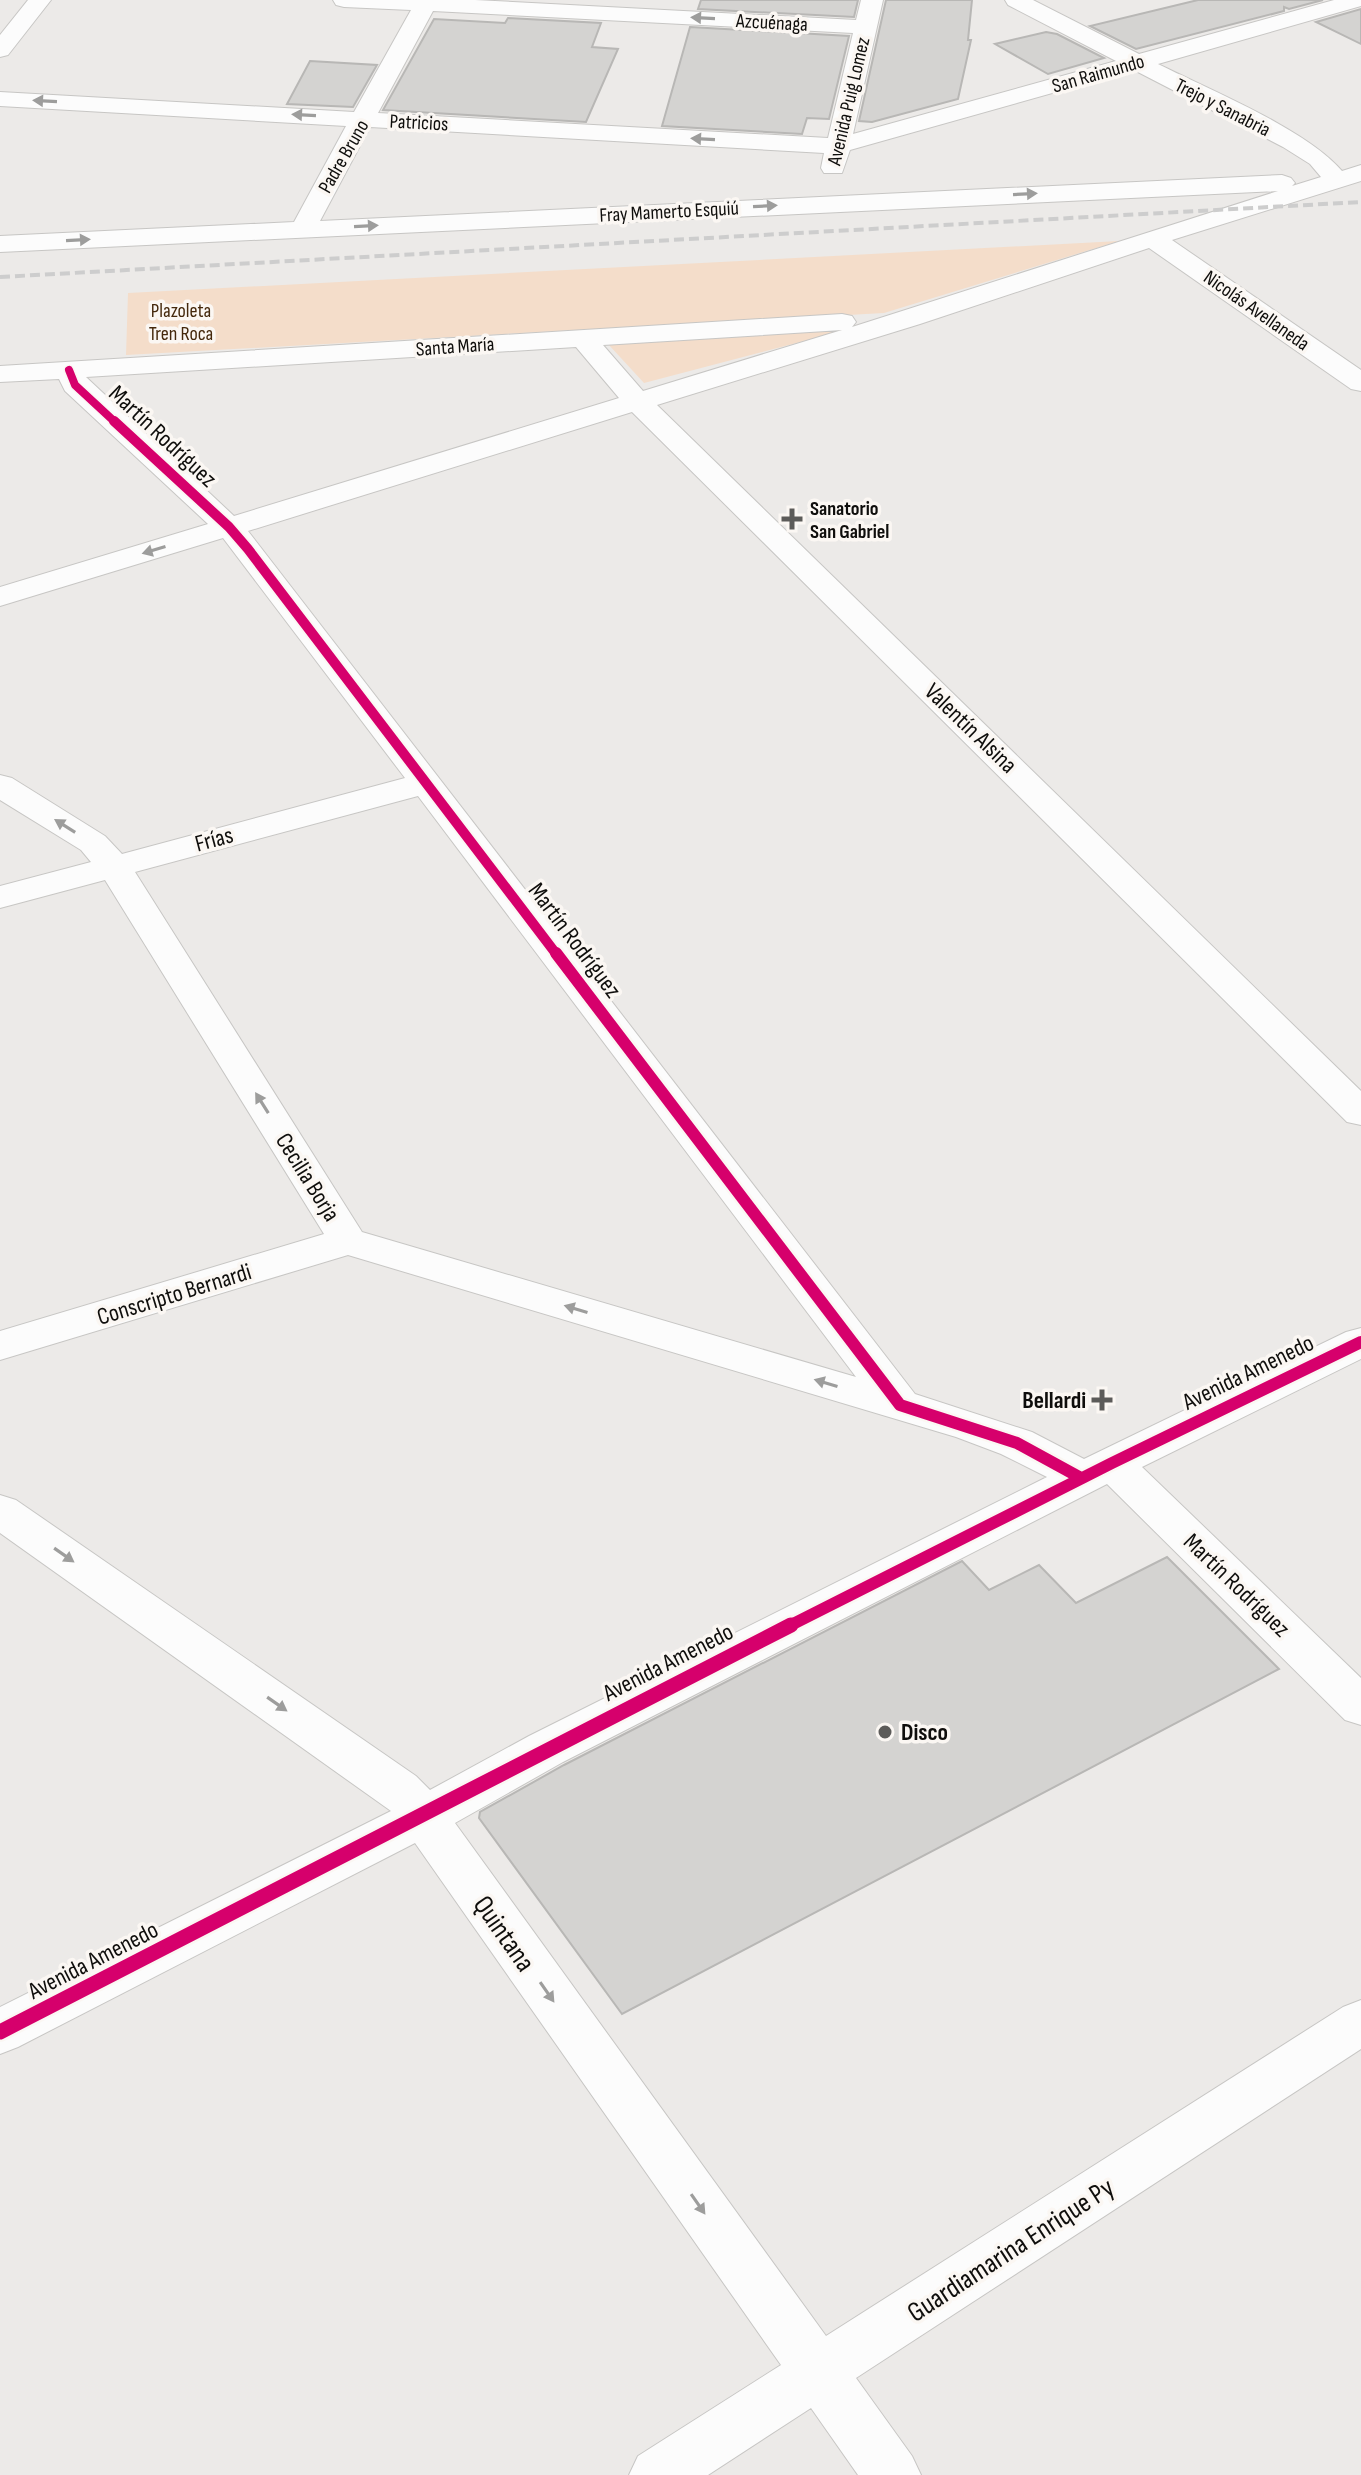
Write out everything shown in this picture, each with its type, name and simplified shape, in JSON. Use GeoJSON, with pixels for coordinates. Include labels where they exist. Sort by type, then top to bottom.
{"type":"FeatureCollection","features":[{"type":"Feature","properties":{"kind":"street"},"geometry":{"type":"LineString","coordinates":[[0,50],[40,0]]}},
{"type":"Feature","properties":{"kind":"street","name":"Azcuénaga"},"geometry":{"type":"LineString","coordinates":[[344,0],[865,27]]}},
{"type":"Feature","properties":{"kind":"street","name":"Avenida Puig Lomez"},"geometry":{"type":"LineString","coordinates":[[825,203],[872,0]]}},
{"type":"Feature","properties":{"kind":"street","name":"Trejo y Sanabria"},"geometry":{"type":"LineString","coordinates":[[1016,0],[1292,142],[1349,177]]}},
{"type":"Feature","properties":{"kind":"street","name":"San Raimundo"},"geometry":{"type":"LineString","coordinates":[[837,146],[1359,0]]}},
{"type":"Feature","properties":{"kind":"street","name":"Padre Bruno"},"geometry":{"type":"LineString","coordinates":[[305,229],[310,213],[426,2]]}},
{"type":"Feature","properties":{"kind":"street","name":"Patricios"},"geometry":{"type":"LineString","coordinates":[[0,99],[837,146]]}},
{"type":"Feature","properties":{"kind":"street"},"geometry":{"type":"LineString","coordinates":[[0,597],[910,318],[1349,177]]}},
{"type":"Feature","properties":{"kind":"street","name":"Fray Mamerto Esquiú"},"geometry":{"type":"LineString","coordinates":[[0,244],[1349,177]]}},
{"type":"Feature","properties":{"kind":"street","name":"Nicolás Avellaneda"},"geometry":{"type":"LineString","coordinates":[[1152,238],[1361,383]]}},
{"type":"Feature","properties":{"kind":"street","name":"Santa María"},"geometry":{"type":"LineString","coordinates":[[0,374],[910,318]]}},
{"type":"Feature","properties":{"kind":"street","name":"Valentín Alsina"},"geometry":{"type":"LineString","coordinates":[[585,338],[593,352],[636,400],[1361,1113]]}},
{"type":"Feature","properties":{"kind":"street","name":"Martín Rodríguez"},"geometry":{"type":"LineString","coordinates":[[69,370],[75,385],[229,527],[900,1405],[1096,1470],[1361,1707]]}},
{"type":"Feature","properties":{"kind":"street","name":"Frías"},"geometry":{"type":"LineString","coordinates":[[0,897],[427,783]]}},
{"type":"Feature","properties":{"kind":"street","name":"Cecilia Borja"},"geometry":{"type":"LineString","coordinates":[[0,785],[93,843],[114,866],[348,1241],[900,1405]]}},
{"type":"Feature","properties":{"kind":"street","name":"Conscripto Bernardi"},"geometry":{"type":"LineString","coordinates":[[0,1346],[348,1241]]}},
{"type":"Feature","properties":{"kind":"street","name":"Avenida Amenedo"},"geometry":{"type":"LineString","coordinates":[[0,2032],[423,1817],[546,1749],[1096,1470],[1361,1342]]}},
{"type":"Feature","properties":{"kind":"street","name":"Quintana"},"geometry":{"type":"LineString","coordinates":[[0,1511],[399,1789],[423,1817],[892,2475]]}},
{"type":"Feature","properties":{"kind":"street","name":"Guardiamarina Enrique Py"},"geometry":{"type":"LineString","coordinates":[[658,2475],[1361,2022]]}},
{"type":"Feature","properties":{"kind":"green space","name":"Plazoleta Tren Roca"},"geometry":{"type":"Polygon","coordinates":[[[1119,241],[884,313],[126,355],[128,293],[1119,241]]]}},
{"type":"Feature","properties":{"kind":"green space"},"geometry":{"type":"Polygon","coordinates":[[[850,329],[644,383],[608,344],[850,329]]]}},
{"type":"Feature","properties":{"kind":"building"},"geometry":{"type":"Polygon","coordinates":[[[701,0],[858,0],[854,17],[698,9],[701,0]]]}},
{"type":"Feature","properties":{"kind":"building"},"geometry":{"type":"Polygon","coordinates":[[[886,0],[972,0],[968,40],[971,40],[958,99],[872,122],[859,121],[886,0]]]}},
{"type":"Feature","properties":{"kind":"building"},"geometry":{"type":"Polygon","coordinates":[[[1198,0],[1323,0],[1289,9],[1284,7],[1284,11],[1136,49],[1090,26],[1198,0]]]}},
{"type":"Feature","properties":{"kind":"building"},"geometry":{"type":"Polygon","coordinates":[[[1361,9],[1361,44],[1316,22],[1361,9]]]}},
{"type":"Feature","properties":{"kind":"building"},"geometry":{"type":"Polygon","coordinates":[[[508,18],[601,23],[592,47],[618,49],[586,122],[383,110],[434,19],[505,23],[508,18]]]}},
{"type":"Feature","properties":{"kind":"building"},"geometry":{"type":"Polygon","coordinates":[[[690,27],[849,36],[829,119],[807,118],[802,134],[662,126],[690,27]]]}},
{"type":"Feature","properties":{"kind":"building"},"geometry":{"type":"Polygon","coordinates":[[[1046,32],[1057,34],[1104,58],[1048,74],[995,44],[1046,32]]]}},
{"type":"Feature","properties":{"kind":"building"},"geometry":{"type":"Polygon","coordinates":[[[310,61],[377,65],[353,107],[287,104],[310,61]]]}},
{"type":"Feature","properties":{"kind":"building","name":"Disco"},"geometry":{"type":"Polygon","coordinates":[[[1167,1557],[1279,1669],[622,2014],[479,1818],[480,1812],[564,1765],[962,1561],[989,1590],[1039,1565],[1076,1603],[1167,1557]]]}},
{"type":"Feature","properties":{"kind":"railway"},"geometry":{"type":"LineString","coordinates":[[0,277],[1361,202]]}},
{"type":"Feature","properties":{"kind":"cycle path"},"geometry":{"type":"LineString","coordinates":[[69,370],[75,385],[229,527],[248,549],[900,1405],[1017,1443],[1081,1478]]}},
{"type":"Feature","properties":{"kind":"cycle path"},"geometry":{"type":"LineString","coordinates":[[0,2032],[423,1817],[546,1749],[1112,1463],[1361,1342]]}},
{"type":"Feature","properties":{"kind":"place","name":"Sanatorio San Gabriel"},"geometry":{"type":"Point","coordinates":[792,519]}},
{"type":"Feature","properties":{"kind":"place","name":"Bellardi"},"geometry":{"type":"Point","coordinates":[1102,1400]}},
{"type":"Feature","properties":{"kind":"place","name":"Disco"},"geometry":{"type":"Point","coordinates":[885,1732]}}]}
